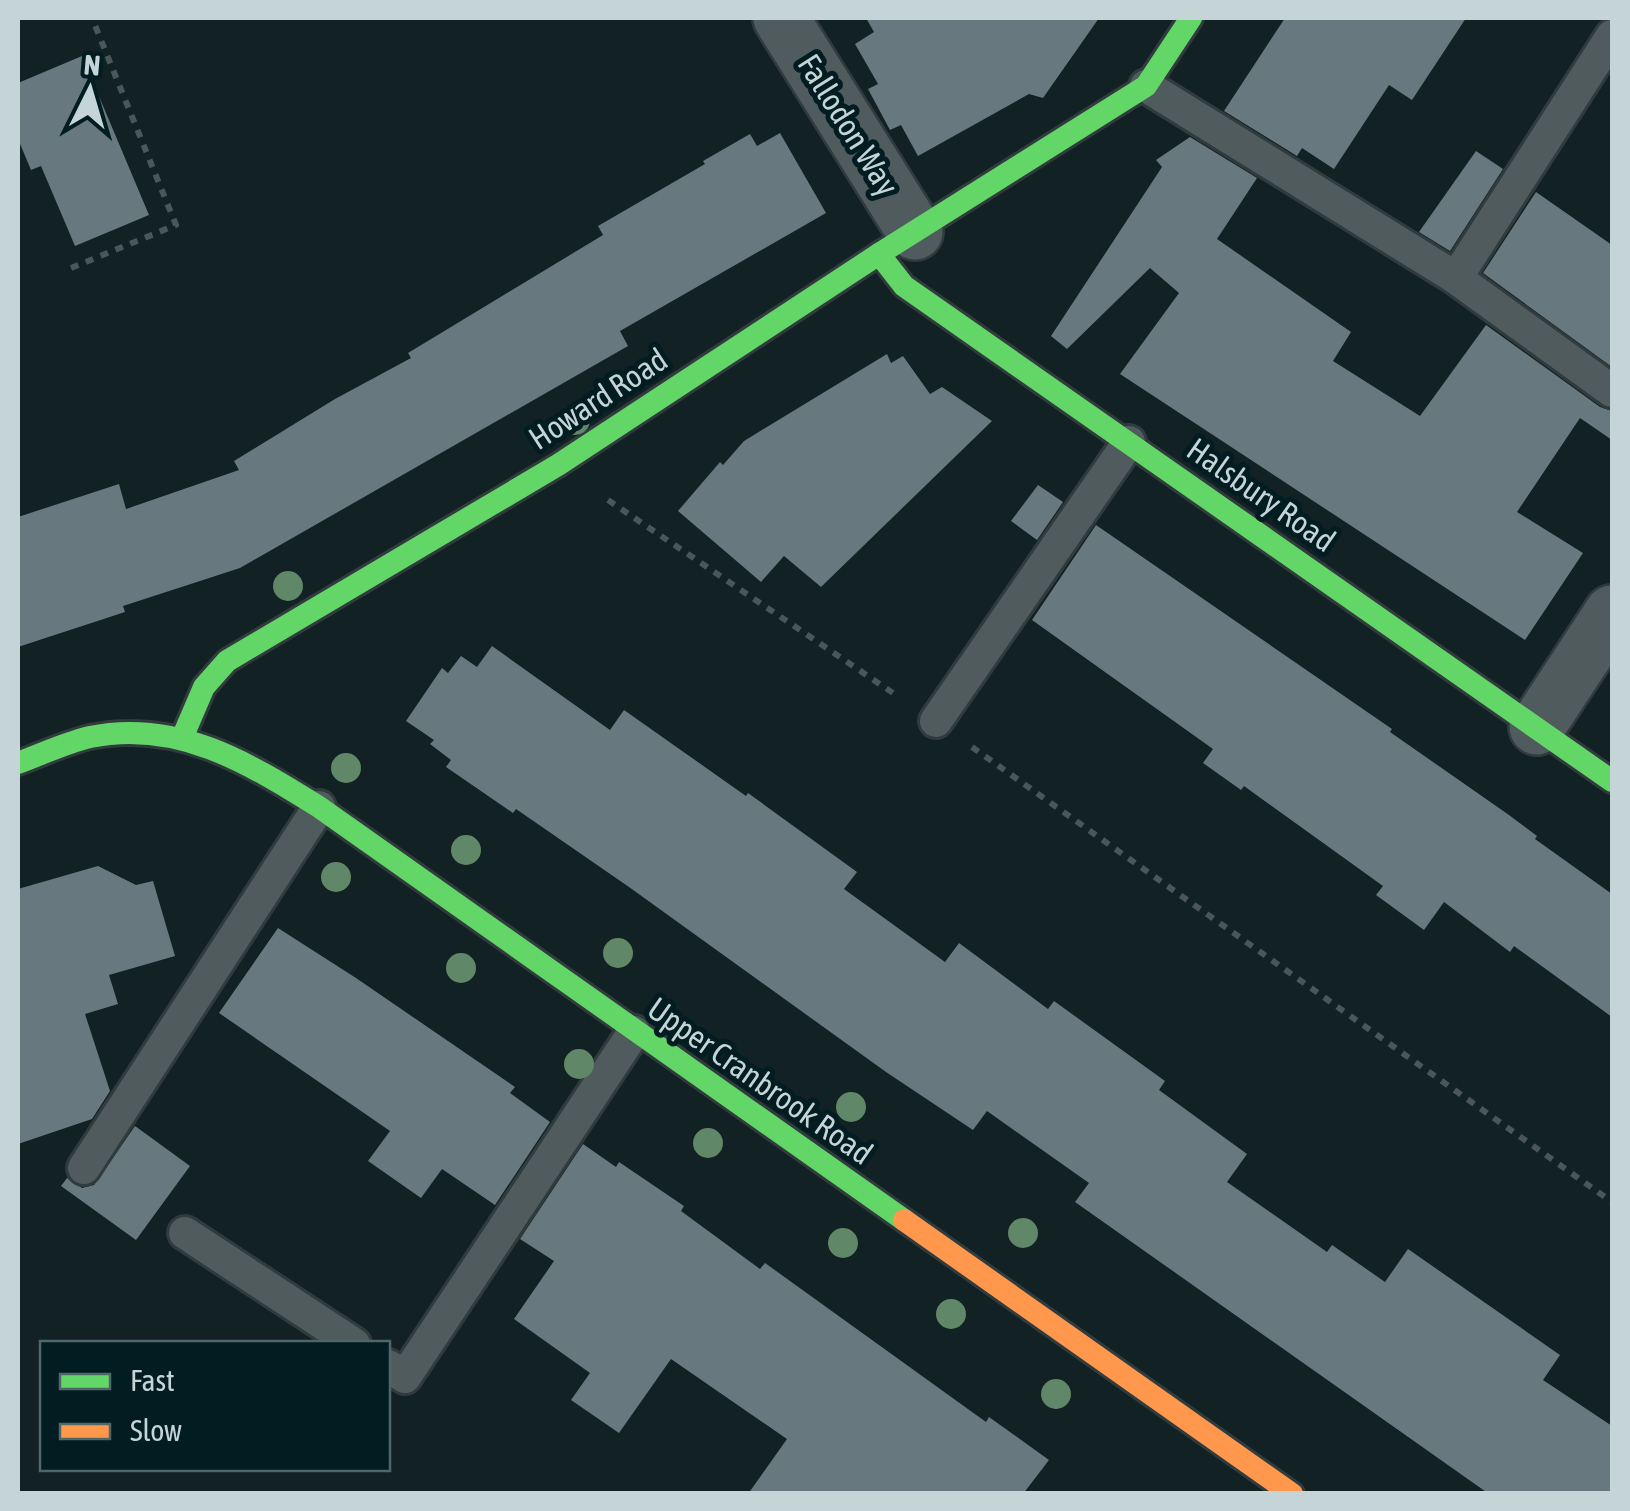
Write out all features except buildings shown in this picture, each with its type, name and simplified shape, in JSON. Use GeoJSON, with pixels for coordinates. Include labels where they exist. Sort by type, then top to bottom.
{"type":"FeatureCollection","features":[{"type":"Feature","properties":{"kind":"street","name":"Fallodon Way"},"geometry":{"type":"LineString","coordinates":[[781,18],[897,243]]}},
{"type":"Feature","properties":{"kind":"street","name":"Howard Road"},"geometry":{"type":"LineString","coordinates":[[184,736],[204,687],[227,662],[558,466],[897,243],[1146,86],[1191,18]]}},
{"type":"Feature","properties":{"kind":"street","name":"Halsbury Road"},"geometry":{"type":"LineString","coordinates":[[897,243],[904,286],[1612,781]]}},
{"type":"Feature","properties":{"kind":"street"},"geometry":{"type":"LineString","coordinates":[[1537,727],[1612,614]]}},
{"type":"Feature","properties":{"kind":"street"},"geometry":{"type":"LineString","coordinates":[[18,763],[96,736],[184,736]]}},
{"type":"Feature","properties":{"kind":"street","name":"Upper Cranbrook Road"},"geometry":{"type":"LineString","coordinates":[[184,736],[230,754],[319,807],[1292,1494]]}},
{"type":"Feature","properties":{"kind":"lane"},"geometry":{"type":"LineString","coordinates":[[1456,278],[1612,36]]}},
{"type":"Feature","properties":{"kind":"lane"},"geometry":{"type":"LineString","coordinates":[[1146,86],[1456,278],[1612,391]]}},
{"type":"Feature","properties":{"kind":"lane"},"geometry":{"type":"LineString","coordinates":[[936,721],[1129,442]]}},
{"type":"Feature","properties":{"kind":"lane"},"geometry":{"type":"LineString","coordinates":[[84,1168],[319,807]]}},
{"type":"Feature","properties":{"kind":"lane"},"geometry":{"type":"LineString","coordinates":[[390,1367],[405,1377],[634,1032]]}},
{"type":"Feature","properties":{"kind":"lane"},"geometry":{"type":"LineString","coordinates":[[185,1233],[349,1341]]}},
{"type":"Feature","properties":{"kind":"path"},"geometry":{"type":"LineString","coordinates":[[71,268],[176,225],[92,18]]}},
{"type":"Feature","properties":{"kind":"path"},"geometry":{"type":"LineString","coordinates":[[558,466],[936,721],[1612,1202]]}},
{"type":"Feature","properties":{"kind":"traffic: fast"},"geometry":{"type":"LineString","coordinates":[[183,736],[204,687],[227,661],[558,465],[879,254],[1146,86],[1191,18]]}},
{"type":"Feature","properties":{"kind":"traffic: fast"},"geometry":{"type":"LineString","coordinates":[[879,254],[904,286],[1612,781]]}},
{"type":"Feature","properties":{"kind":"traffic: fast"},"geometry":{"type":"LineString","coordinates":[[18,763],[81,739],[122,733],[182,740],[239,761],[319,807],[904,1220]]}},
{"type":"Feature","properties":{"kind":"traffic: slow"},"geometry":{"type":"LineString","coordinates":[[904,1220],[1292,1494]]}}]}
